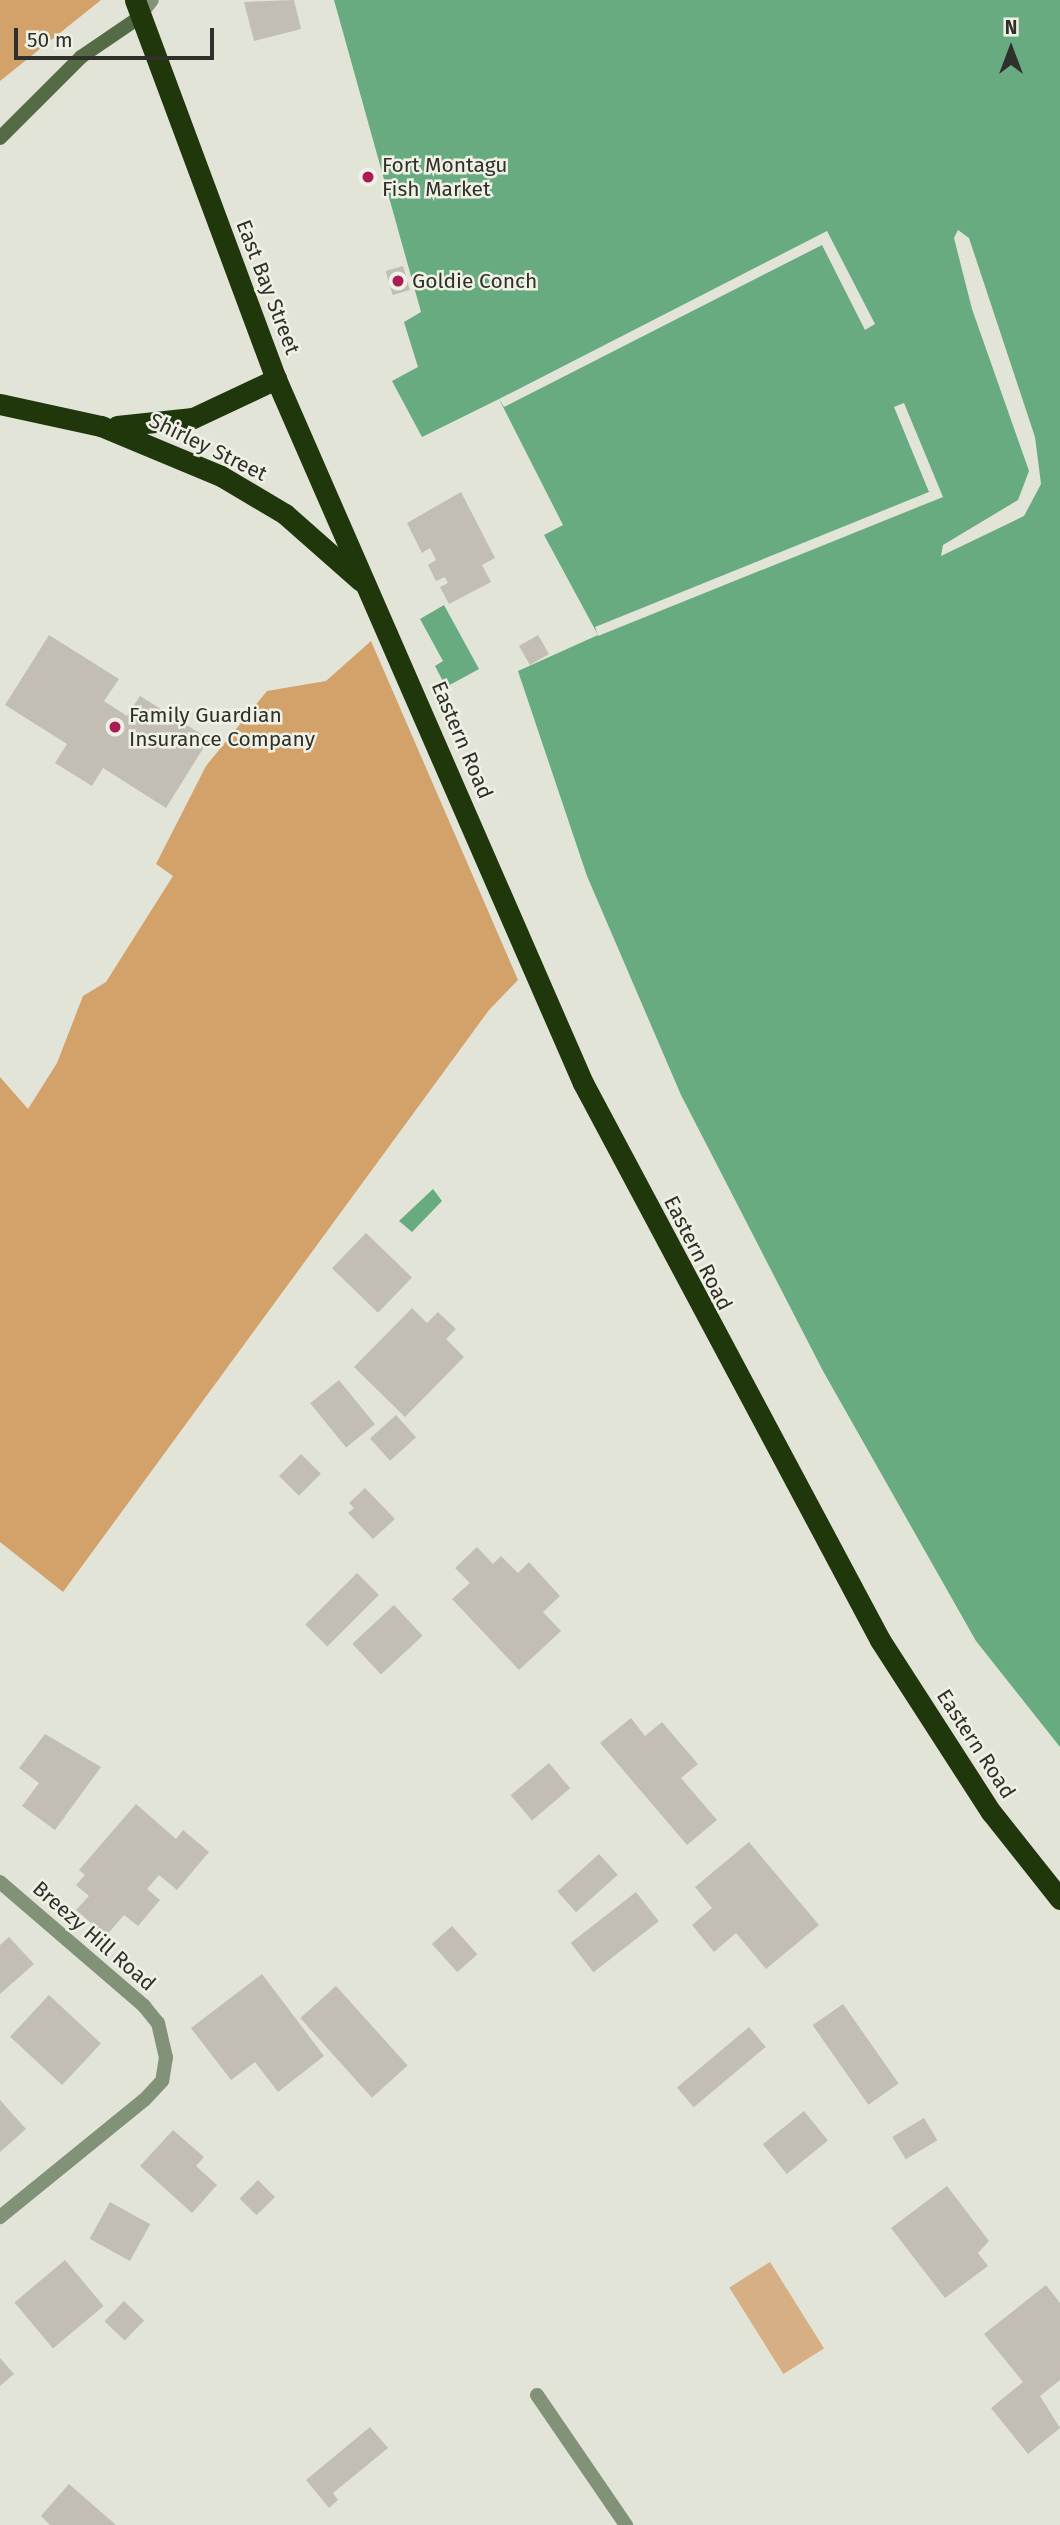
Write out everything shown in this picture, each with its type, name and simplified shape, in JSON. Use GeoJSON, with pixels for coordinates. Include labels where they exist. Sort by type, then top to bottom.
{"type":"FeatureCollection","features":[{"type":"Feature","properties":{"kind":"highway","name":"East Bay Street"},"geometry":{"type":"LineString","coordinates":[[136,9],[276,379],[368,587]]}},
{"type":"Feature","properties":{"kind":"highway"},"geometry":{"type":"LineString","coordinates":[[101,426],[193,418],[276,379]]}},
{"type":"Feature","properties":{"kind":"highway","name":"Shirley Street"},"geometry":{"type":"LineString","coordinates":[[0,404],[101,426],[221,476],[285,514],[368,587]]}},
{"type":"Feature","properties":{"kind":"highway","name":"Eastern Road"},"geometry":{"type":"LineString","coordinates":[[368,587],[583,1083],[755,1415],[880,1640],[990,1812],[1060,1899]]}},
{"type":"Feature","properties":{"kind":"main road"},"geometry":{"type":"LineString","coordinates":[[0,138],[81,57],[136,9]]}},
{"type":"Feature","properties":{"kind":"street"},"geometry":{"type":"LineString","coordinates":[[136,9],[152,0]]}},
{"type":"Feature","properties":{"kind":"street","name":"Breezy Hill Road"},"geometry":{"type":"LineString","coordinates":[[0,1882],[158,2023],[166,2057],[162,2081],[144,2100],[0,2217]]}},
{"type":"Feature","properties":{"kind":"street"},"geometry":{"type":"LineString","coordinates":[[537,2395],[626,2525]]}},
{"type":"Feature","properties":{"kind":"shaded area"},"geometry":{"type":"Polygon","coordinates":[[[0,0],[101,0],[0,81],[0,0]]]}},
{"type":"Feature","properties":{"kind":"shaded area"},"geometry":{"type":"Polygon","coordinates":[[[334,0],[1060,0],[1060,1747],[976,1641],[823,1371],[681,1095],[587,876],[518,671],[598,635],[544,535],[563,525],[499,399],[422,437],[392,381],[418,367],[404,322],[421,312],[334,0]]]}},
{"type":"Feature","properties":{"kind":"shaded area"},"geometry":{"type":"Polygon","coordinates":[[[444,605],[479,669],[446,687],[435,666],[443,661],[420,619],[444,605]]]}},
{"type":"Feature","properties":{"kind":"shaded area"},"geometry":{"type":"Polygon","coordinates":[[[371,641],[518,980],[489,1010],[63,1592],[0,1542],[0,1077],[28,1109],[57,1063],[83,996],[106,982],[173,876],[156,864],[206,766],[267,691],[326,681],[371,641]]]}},
{"type":"Feature","properties":{"kind":"shaded area"},"geometry":{"type":"Polygon","coordinates":[[[433,1189],[442,1201],[412,1232],[399,1221],[433,1189]]]}},
{"type":"Feature","properties":{"kind":"shaded area"},"geometry":{"type":"Polygon","coordinates":[[[770,2262],[824,2349],[783,2374],[729,2287],[770,2262]]]}},
{"type":"Feature","properties":{"kind":"pier"},"geometry":{"type":"Polygon","coordinates":[[[958,230],[969,238],[1035,437],[1041,484],[1024,516],[941,556],[943,545],[1018,500],[1029,471],[972,309],[954,238],[958,230]]]}},
{"type":"Feature","properties":{"kind":"pier"},"geometry":{"type":"Polygon","coordinates":[[[827,231],[875,324],[865,330],[822,245],[504,407],[499,399],[827,231]]]}},
{"type":"Feature","properties":{"kind":"pier"},"geometry":{"type":"Polygon","coordinates":[[[904,403],[943,497],[598,636],[595,627],[929,492],[894,407],[904,403]]]}},
{"type":"Feature","properties":{"kind":"building"},"geometry":{"type":"Polygon","coordinates":[[[294,0],[301,29],[254,41],[244,2],[294,0]]]}},
{"type":"Feature","properties":{"kind":"building","name":"Goldie Conch"},"geometry":{"type":"Polygon","coordinates":[[[403,266],[410,290],[393,295],[386,271],[403,266]]]}},
{"type":"Feature","properties":{"kind":"building"},"geometry":{"type":"Polygon","coordinates":[[[461,492],[495,558],[482,565],[491,582],[449,604],[440,587],[448,583],[445,577],[436,581],[428,565],[436,560],[430,548],[422,553],[407,523],[461,492]]]}},
{"type":"Feature","properties":{"kind":"building","name":"Family Guardian Insurance Company"},"geometry":{"type":"Polygon","coordinates":[[[49,635],[119,679],[104,701],[127,716],[140,696],[209,739],[166,808],[103,768],[92,786],[55,763],[67,744],[5,705],[49,635]]]}},
{"type":"Feature","properties":{"kind":"building"},"geometry":{"type":"Polygon","coordinates":[[[538,635],[549,654],[530,665],[519,646],[538,635]]]}},
{"type":"Feature","properties":{"kind":"building"},"geometry":{"type":"Polygon","coordinates":[[[366,1233],[412,1277],[378,1313],[332,1268],[366,1233]]]}},
{"type":"Feature","properties":{"kind":"building"},"geometry":{"type":"Polygon","coordinates":[[[412,1308],[427,1323],[438,1312],[456,1329],[446,1339],[464,1357],[405,1417],[354,1367],[412,1308]]]}},
{"type":"Feature","properties":{"kind":"building"},"geometry":{"type":"Polygon","coordinates":[[[339,1380],[375,1424],[346,1448],[310,1403],[339,1380]]]}},
{"type":"Feature","properties":{"kind":"building"},"geometry":{"type":"Polygon","coordinates":[[[396,1415],[416,1437],[390,1461],[370,1438],[396,1415]]]}},
{"type":"Feature","properties":{"kind":"building"},"geometry":{"type":"Polygon","coordinates":[[[301,1454],[321,1474],[299,1496],[279,1476],[301,1454]]]}},
{"type":"Feature","properties":{"kind":"building"},"geometry":{"type":"Polygon","coordinates":[[[365,1488],[395,1519],[373,1539],[348,1513],[354,1508],[349,1503],[365,1488]]]}},
{"type":"Feature","properties":{"kind":"building"},"geometry":{"type":"Polygon","coordinates":[[[477,1547],[493,1564],[501,1556],[518,1573],[529,1562],[560,1596],[543,1612],[561,1631],[519,1670],[452,1599],[470,1583],[455,1568],[477,1547]]]}},
{"type":"Feature","properties":{"kind":"building"},"geometry":{"type":"Polygon","coordinates":[[[357,1573],[379,1595],[327,1647],[305,1625],[357,1573]]]}},
{"type":"Feature","properties":{"kind":"building"},"geometry":{"type":"Polygon","coordinates":[[[394,1605],[423,1636],[381,1675],[352,1644],[394,1605]]]}},
{"type":"Feature","properties":{"kind":"building"},"geometry":{"type":"Polygon","coordinates":[[[631,1718],[645,1736],[662,1722],[698,1764],[681,1778],[717,1820],[687,1845],[600,1743],[631,1718]]]}},
{"type":"Feature","properties":{"kind":"building"},"geometry":{"type":"Polygon","coordinates":[[[45,1734],[101,1767],[55,1830],[22,1806],[39,1783],[19,1768],[45,1734]]]}},
{"type":"Feature","properties":{"kind":"building"},"geometry":{"type":"Polygon","coordinates":[[[549,1763],[570,1788],[532,1820],[511,1795],[549,1763]]]}},
{"type":"Feature","properties":{"kind":"building"},"geometry":{"type":"Polygon","coordinates":[[[136,1804],[176,1839],[183,1830],[209,1852],[177,1890],[159,1875],[147,1889],[160,1900],[138,1926],[124,1915],[106,1936],[76,1910],[89,1896],[76,1885],[85,1875],[79,1870],[136,1804]]]}},
{"type":"Feature","properties":{"kind":"building"},"geometry":{"type":"Polygon","coordinates":[[[749,1842],[819,1925],[766,1969],[736,1933],[714,1952],[692,1925],[712,1908],[695,1887],[749,1842]]]}},
{"type":"Feature","properties":{"kind":"building"},"geometry":{"type":"Polygon","coordinates":[[[599,1854],[618,1875],[576,1912],[557,1891],[599,1854]]]}},
{"type":"Feature","properties":{"kind":"building"},"geometry":{"type":"Polygon","coordinates":[[[636,1892],[659,1921],[593,1972],[571,1943],[636,1892]]]}},
{"type":"Feature","properties":{"kind":"building"},"geometry":{"type":"Polygon","coordinates":[[[452,1926],[477,1954],[457,1972],[432,1944],[452,1926]]]}},
{"type":"Feature","properties":{"kind":"building"},"geometry":{"type":"Polygon","coordinates":[[[9,1937],[34,1964],[0,1994],[0,1945],[9,1937]]]}},
{"type":"Feature","properties":{"kind":"building"},"geometry":{"type":"Polygon","coordinates":[[[262,1974],[324,2056],[278,2092],[255,2062],[231,2080],[191,2028],[262,1974]]]}},
{"type":"Feature","properties":{"kind":"building"},"geometry":{"type":"Polygon","coordinates":[[[336,1986],[408,2066],[372,2098],[300,2018],[336,1986]]]}},
{"type":"Feature","properties":{"kind":"building"},"geometry":{"type":"Polygon","coordinates":[[[49,1995],[101,2043],[62,2085],[10,2037],[49,1995]]]}},
{"type":"Feature","properties":{"kind":"building"},"geometry":{"type":"Polygon","coordinates":[[[843,2004],[899,2083],[868,2105],[813,2025],[843,2004]]]}},
{"type":"Feature","properties":{"kind":"building"},"geometry":{"type":"Polygon","coordinates":[[[749,2027],[766,2047],[694,2107],[677,2087],[749,2027]]]}},
{"type":"Feature","properties":{"kind":"building"},"geometry":{"type":"Polygon","coordinates":[[[0,2100],[26,2129],[0,2152],[0,2100]]]}},
{"type":"Feature","properties":{"kind":"building"},"geometry":{"type":"Polygon","coordinates":[[[804,2111],[828,2141],[787,2174],[763,2144],[804,2111]]]}},
{"type":"Feature","properties":{"kind":"building"},"geometry":{"type":"Polygon","coordinates":[[[924,2118],[937,2140],[906,2159],[892,2137],[924,2118]]]}},
{"type":"Feature","properties":{"kind":"building"},"geometry":{"type":"Polygon","coordinates":[[[173,2130],[204,2157],[196,2166],[217,2185],[192,2213],[140,2166],[173,2130]]]}},
{"type":"Feature","properties":{"kind":"building"},"geometry":{"type":"Polygon","coordinates":[[[258,2180],[275,2197],[257,2215],[240,2198],[258,2180]]]}},
{"type":"Feature","properties":{"kind":"building"},"geometry":{"type":"Polygon","coordinates":[[[947,2186],[989,2241],[978,2253],[988,2266],[945,2298],[891,2228],[947,2186]]]}},
{"type":"Feature","properties":{"kind":"building"},"geometry":{"type":"Polygon","coordinates":[[[110,2202],[150,2224],[130,2261],[90,2239],[110,2202]]]}},
{"type":"Feature","properties":{"kind":"building"},"geometry":{"type":"Polygon","coordinates":[[[65,2260],[104,2306],[53,2348],[14,2302],[65,2260]]]}},
{"type":"Feature","properties":{"kind":"building"},"geometry":{"type":"Polygon","coordinates":[[[1046,2285],[1060,2303],[1060,2380],[1040,2396],[1060,2428],[1028,2454],[991,2408],[1023,2382],[984,2334],[1046,2285]]]}},
{"type":"Feature","properties":{"kind":"building"},"geometry":{"type":"Polygon","coordinates":[[[124,2301],[144,2320],[125,2341],[105,2321],[124,2301]]]}},
{"type":"Feature","properties":{"kind":"building"},"geometry":{"type":"Polygon","coordinates":[[[0,2358],[14,2374],[0,2386],[0,2358]]]}},
{"type":"Feature","properties":{"kind":"building"},"geometry":{"type":"Polygon","coordinates":[[[370,2427],[388,2448],[333,2493],[338,2500],[329,2508],[306,2480],[370,2427]]]}},
{"type":"Feature","properties":{"kind":"building"},"geometry":{"type":"Polygon","coordinates":[[[69,2484],[116,2525],[50,2525],[41,2516],[69,2484]]]}},
{"type":"Feature","properties":{"kind":"place","name":"Fort Montagu Fish Market"},"geometry":{"type":"Point","coordinates":[368,177]}},
{"type":"Feature","properties":{"kind":"place","name":"Goldie Conch"},"geometry":{"type":"Point","coordinates":[398,281]}},
{"type":"Feature","properties":{"kind":"place","name":"Family Guardian Insurance Company"},"geometry":{"type":"Point","coordinates":[115,727]}}]}
